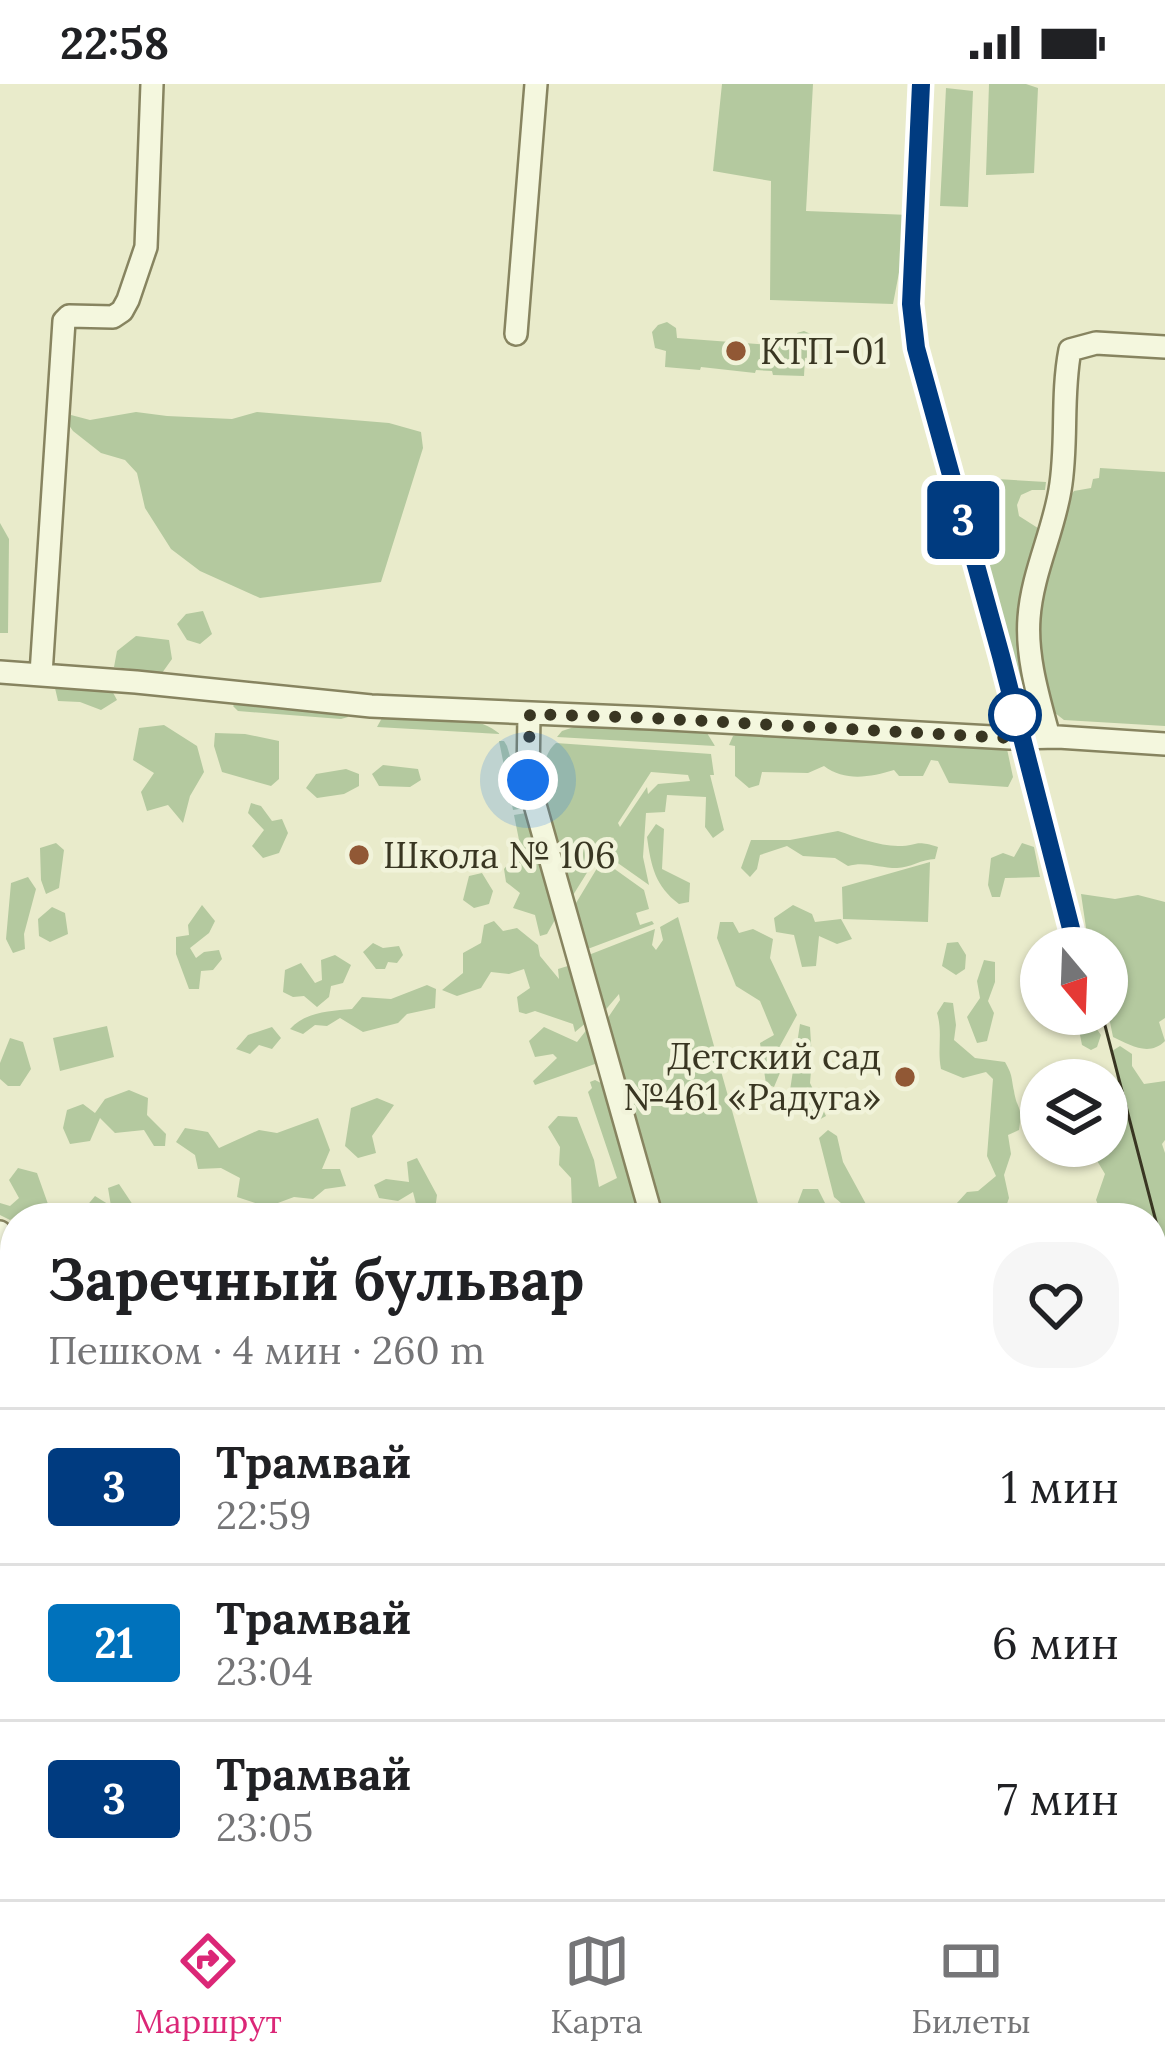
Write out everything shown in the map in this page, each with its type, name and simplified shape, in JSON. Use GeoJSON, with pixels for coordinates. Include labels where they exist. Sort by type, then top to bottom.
{"type":"FeatureCollection","features":[{"type":"Feature","properties":{"kind":"street"},"geometry":{"type":"LineString","coordinates":[[41,674],[64,321],[69,316],[113,317],[128,300],[146,247],[152,84]]}},
{"type":"Feature","properties":{"kind":"street"},"geometry":{"type":"LineString","coordinates":[[516,334],[536,84]]}},
{"type":"Feature","properties":{"kind":"street"},"geometry":{"type":"LineString","coordinates":[[1049,737],[1034,682],[1028,616],[1060,493],[1070,350],[1096,343],[1165,347]]}},
{"type":"Feature","properties":{"kind":"street"},"geometry":{"type":"LineString","coordinates":[[0,672],[303,700],[1165,744]]}},
{"type":"Feature","properties":{"kind":"street"},"geometry":{"type":"LineString","coordinates":[[530,714],[528,780],[648,1203]]}},
{"type":"Feature","properties":{"kind":"green space"},"geometry":{"type":"Polygon","coordinates":[[[722,84],[813,84],[806,211],[910,215],[893,304],[770,300],[771,181],[713,171],[722,84]]]}},
{"type":"Feature","properties":{"kind":"green space"},"geometry":{"type":"Polygon","coordinates":[[[989,84],[1038,88],[1034,173],[986,175],[989,84]]]}},
{"type":"Feature","properties":{"kind":"green space"},"geometry":{"type":"Polygon","coordinates":[[[946,88],[973,91],[968,207],[940,206],[946,88]]]}},
{"type":"Feature","properties":{"kind":"green space"},"geometry":{"type":"Polygon","coordinates":[[[667,322],[676,328],[677,338],[796,347],[797,333],[804,331],[815,336],[818,348],[814,356],[805,358],[804,376],[665,367],[666,351],[655,348],[652,332],[667,322]]]}},
{"type":"Feature","properties":{"kind":"green space"},"geometry":{"type":"Polygon","coordinates":[[[136,412],[232,419],[257,412],[389,423],[421,432],[423,448],[381,582],[260,598],[200,571],[171,549],[145,508],[137,473],[125,460],[101,453],[66,421],[71,415],[90,420],[136,412]]]}},
{"type":"Feature","properties":{"kind":"green space"},"geometry":{"type":"Polygon","coordinates":[[[1100,468],[1165,472],[1165,726],[1064,720],[1050,709],[1039,663],[1037,616],[1065,504],[1074,491],[1091,488],[1100,468]]]}},
{"type":"Feature","properties":{"kind":"green space"},"geometry":{"type":"Polygon","coordinates":[[[964,477],[1046,482],[1045,490],[1021,495],[1017,505],[1019,516],[1041,530],[1033,717],[1028,722],[964,477]]]}},
{"type":"Feature","properties":{"kind":"green space"},"geometry":{"type":"Polygon","coordinates":[[[0,523],[9,539],[8,633],[0,633],[0,523]]]}},
{"type":"Feature","properties":{"kind":"green space"},"geometry":{"type":"Polygon","coordinates":[[[203,611],[212,634],[200,644],[187,640],[177,624],[186,614],[203,611]]]}},
{"type":"Feature","properties":{"kind":"green space"},"geometry":{"type":"Polygon","coordinates":[[[136,636],[169,640],[172,659],[162,673],[114,667],[117,651],[136,636]]]}},
{"type":"Feature","properties":{"kind":"green space"},"geometry":{"type":"Polygon","coordinates":[[[67,684],[110,687],[117,700],[101,710],[58,701],[55,688],[67,684]]]}},
{"type":"Feature","properties":{"kind":"green space"},"geometry":{"type":"Polygon","coordinates":[[[239,699],[345,709],[348,717],[238,711],[233,706],[239,699]]]}},
{"type":"Feature","properties":{"kind":"green space"},"geometry":{"type":"Polygon","coordinates":[[[383,716],[460,718],[500,734],[377,727],[383,716]]]}},
{"type":"Feature","properties":{"kind":"green space"},"geometry":{"type":"Polygon","coordinates":[[[583,724],[699,730],[715,746],[557,737],[583,724]]]}},
{"type":"Feature","properties":{"kind":"green space"},"geometry":{"type":"Polygon","coordinates":[[[164,725],[197,746],[204,772],[190,796],[183,823],[168,805],[147,811],[141,792],[154,773],[133,760],[139,728],[164,725]]]}},
{"type":"Feature","properties":{"kind":"green space"},"geometry":{"type":"Polygon","coordinates":[[[742,732],[1007,749],[1013,777],[1008,787],[949,783],[938,761],[931,760],[923,776],[899,776],[894,770],[849,776],[824,766],[808,773],[762,772],[759,785],[749,788],[735,776],[735,746],[729,745],[742,732]]]}},
{"type":"Feature","properties":{"kind":"green space"},"geometry":{"type":"Polygon","coordinates":[[[215,733],[279,741],[279,779],[271,786],[222,772],[215,733]]]}},
{"type":"Feature","properties":{"kind":"green space"},"geometry":{"type":"Polygon","coordinates":[[[499,741],[507,746],[525,808],[513,810],[499,741]]]}},
{"type":"Feature","properties":{"kind":"green space"},"geometry":{"type":"Polygon","coordinates":[[[556,743],[711,754],[714,775],[710,775],[724,830],[713,838],[705,827],[706,797],[667,795],[665,812],[646,813],[643,857],[649,885],[605,854],[614,838],[609,837],[601,851],[583,838],[598,855],[570,900],[543,795],[547,756],[556,743]],[[651,772],[618,823],[620,827],[647,787],[648,794],[658,784],[690,781],[688,775],[651,772]]]}},
{"type":"Feature","properties":{"kind":"green space"},"geometry":{"type":"Polygon","coordinates":[[[383,765],[418,769],[421,780],[410,787],[379,786],[372,774],[383,765]]]}},
{"type":"Feature","properties":{"kind":"green space"},"geometry":{"type":"Polygon","coordinates":[[[346,769],[359,774],[359,786],[344,794],[317,798],[306,788],[316,774],[346,769]]]}},
{"type":"Feature","properties":{"kind":"green space"},"geometry":{"type":"Polygon","coordinates":[[[251,803],[261,806],[272,821],[282,819],[288,833],[279,853],[263,858],[252,846],[264,830],[248,813],[251,803]]]}},
{"type":"Feature","properties":{"kind":"green space"},"geometry":{"type":"Polygon","coordinates":[[[526,813],[556,918],[547,934],[540,936],[535,915],[513,908],[520,893],[506,882],[504,869],[521,850],[514,815],[526,813]]]}},
{"type":"Feature","properties":{"kind":"green space"},"geometry":{"type":"Polygon","coordinates":[[[656,824],[664,829],[662,869],[690,883],[689,902],[679,904],[656,875],[647,837],[656,824]]]}},
{"type":"Feature","properties":{"kind":"green space"},"geometry":{"type":"Polygon","coordinates":[[[838,831],[883,844],[938,847],[935,859],[897,868],[848,866],[835,858],[803,856],[787,846],[760,855],[750,877],[741,868],[751,840],[790,840],[838,831]]]}},
{"type":"Feature","properties":{"kind":"green space"},"geometry":{"type":"Polygon","coordinates":[[[56,843],[64,850],[59,888],[46,894],[40,848],[56,843]]]}},
{"type":"Feature","properties":{"kind":"green space"},"geometry":{"type":"Polygon","coordinates":[[[1022,843],[1034,847],[1040,877],[1005,878],[1000,897],[992,897],[988,885],[991,858],[1003,853],[1014,857],[1022,843]]]}},
{"type":"Feature","properties":{"kind":"green space"},"geometry":{"type":"Polygon","coordinates":[[[602,860],[644,890],[649,909],[636,913],[640,925],[654,924],[585,950],[573,908],[602,860]]]}},
{"type":"Feature","properties":{"kind":"green space"},"geometry":{"type":"Polygon","coordinates":[[[930,862],[928,922],[843,919],[842,887],[930,862]]]}},
{"type":"Feature","properties":{"kind":"green space"},"geometry":{"type":"Polygon","coordinates":[[[482,873],[493,891],[489,904],[474,908],[463,900],[469,876],[482,873]]]}},
{"type":"Feature","properties":{"kind":"green space"},"geometry":{"type":"Polygon","coordinates":[[[28,877],[36,889],[24,934],[25,949],[13,953],[6,939],[11,883],[28,877]]]}},
{"type":"Feature","properties":{"kind":"green space"},"geometry":{"type":"Polygon","coordinates":[[[1081,894],[1115,899],[1138,895],[1165,902],[1165,1018],[1159,1022],[1165,1041],[1159,1046],[1139,1048],[1113,1037],[1128,1035],[1128,927],[1086,927],[1081,894]]]}},
{"type":"Feature","properties":{"kind":"green space"},"geometry":{"type":"Polygon","coordinates":[[[202,905],[215,921],[209,933],[190,948],[196,958],[219,950],[222,959],[213,970],[201,971],[199,989],[189,989],[176,954],[176,937],[189,935],[188,925],[202,905]]]}},
{"type":"Feature","properties":{"kind":"green space"},"geometry":{"type":"Polygon","coordinates":[[[793,905],[812,914],[815,922],[841,919],[852,939],[837,944],[819,936],[816,966],[802,967],[794,935],[776,932],[774,918],[793,905]]]}},
{"type":"Feature","properties":{"kind":"green space"},"geometry":{"type":"Polygon","coordinates":[[[52,907],[65,913],[68,934],[50,942],[39,936],[38,919],[52,907]]]}},
{"type":"Feature","properties":{"kind":"green space"},"geometry":{"type":"Polygon","coordinates":[[[678,917],[758,1203],[657,1203],[605,1022],[619,994],[602,1014],[586,956],[655,929],[652,945],[656,950],[663,940],[660,927],[678,917]]]}},
{"type":"Feature","properties":{"kind":"green space"},"geometry":{"type":"Polygon","coordinates":[[[494,921],[503,931],[517,928],[538,945],[540,956],[559,979],[558,969],[571,965],[587,1022],[575,1032],[573,1024],[535,1011],[519,1012],[517,997],[530,988],[524,969],[509,974],[491,972],[481,988],[457,996],[442,990],[463,973],[463,953],[481,943],[484,925],[494,921]]]}},
{"type":"Feature","properties":{"kind":"green space"},"geometry":{"type":"Polygon","coordinates":[[[720,922],[733,922],[739,933],[753,929],[773,939],[770,958],[797,1015],[780,1046],[785,1061],[774,1087],[766,1084],[760,1043],[774,1035],[760,1001],[736,986],[717,938],[720,922]]]}},
{"type":"Feature","properties":{"kind":"green space"},"geometry":{"type":"Polygon","coordinates":[[[958,942],[966,955],[965,969],[956,975],[942,966],[947,943],[958,942]]]}},
{"type":"Feature","properties":{"kind":"green space"},"geometry":{"type":"Polygon","coordinates":[[[373,943],[383,948],[399,946],[403,955],[397,963],[376,969],[363,952],[373,943]]]}},
{"type":"Feature","properties":{"kind":"green space"},"geometry":{"type":"Polygon","coordinates":[[[335,955],[351,965],[343,983],[331,986],[329,997],[317,1007],[304,996],[283,992],[285,970],[301,963],[315,983],[322,980],[321,960],[335,955]]]}},
{"type":"Feature","properties":{"kind":"green space"},"geometry":{"type":"Polygon","coordinates":[[[984,960],[995,962],[988,1001],[994,1013],[987,1041],[977,1043],[967,1017],[980,998],[977,981],[984,960]]]}},
{"type":"Feature","properties":{"kind":"green space"},"geometry":{"type":"Polygon","coordinates":[[[427,985],[436,989],[435,1008],[407,1014],[398,1023],[363,1032],[340,1018],[303,1034],[290,1029],[310,1016],[352,1009],[362,997],[391,999],[427,985]]]}},
{"type":"Feature","properties":{"kind":"green space"},"geometry":{"type":"Polygon","coordinates":[[[944,1002],[953,1003],[954,1040],[975,1058],[1005,1062],[1011,1076],[1020,1122],[1019,1130],[1008,1135],[1007,1203],[957,1203],[996,1176],[987,1156],[993,1079],[986,1072],[963,1078],[941,1069],[937,1013],[944,1002]]]}},
{"type":"Feature","properties":{"kind":"green space"},"geometry":{"type":"Polygon","coordinates":[[[800,1024],[810,1027],[810,1083],[826,1116],[813,1123],[789,1097],[800,1024]]]}},
{"type":"Feature","properties":{"kind":"green space"},"geometry":{"type":"Polygon","coordinates":[[[107,1026],[114,1057],[60,1071],[53,1038],[107,1026]]]}},
{"type":"Feature","properties":{"kind":"green space"},"geometry":{"type":"Polygon","coordinates":[[[272,1027],[281,1038],[272,1049],[259,1045],[250,1054],[236,1049],[248,1035],[272,1027]]]}},
{"type":"Feature","properties":{"kind":"green space"},"geometry":{"type":"Polygon","coordinates":[[[544,1027],[577,1042],[588,1028],[595,1064],[535,1085],[533,1081],[557,1058],[553,1054],[535,1057],[529,1041],[544,1027]]]}},
{"type":"Feature","properties":{"kind":"green space"},"geometry":{"type":"Polygon","coordinates":[[[1080,1035],[1101,1035],[1097,1047],[1091,1050],[1082,1045],[1080,1035]]]}},
{"type":"Feature","properties":{"kind":"green space"},"geometry":{"type":"Polygon","coordinates":[[[10,1038],[23,1042],[31,1069],[20,1086],[8,1086],[0,1079],[0,1063],[10,1038]]]}},
{"type":"Feature","properties":{"kind":"green space"},"geometry":{"type":"Polygon","coordinates":[[[1120,1046],[1132,1054],[1132,1066],[1144,1084],[1165,1081],[1165,1203],[1096,1200],[1105,1174],[1101,1167],[1128,1167],[1128,1059],[1113,1059],[1112,1051],[1120,1046]]]}},
{"type":"Feature","properties":{"kind":"green space"},"geometry":{"type":"Polygon","coordinates":[[[590,1082],[601,1083],[606,1090],[639,1203],[572,1203],[571,1178],[559,1165],[560,1147],[548,1127],[558,1116],[577,1117],[599,1187],[617,1178],[588,1092],[590,1082]]]}},
{"type":"Feature","properties":{"kind":"green space"},"geometry":{"type":"Polygon","coordinates":[[[129,1090],[148,1098],[147,1115],[166,1134],[165,1146],[154,1146],[144,1130],[115,1133],[100,1118],[90,1141],[70,1144],[63,1128],[67,1110],[83,1104],[95,1113],[105,1099],[129,1090]]]}},
{"type":"Feature","properties":{"kind":"green space"},"geometry":{"type":"Polygon","coordinates":[[[377,1098],[394,1105],[372,1136],[376,1153],[358,1158],[345,1146],[351,1108],[377,1098]]]}},
{"type":"Feature","properties":{"kind":"green space"},"geometry":{"type":"Polygon","coordinates":[[[318,1118],[330,1150],[322,1169],[340,1169],[346,1186],[325,1189],[313,1199],[255,1203],[237,1197],[240,1178],[221,1168],[198,1169],[195,1155],[176,1142],[185,1128],[208,1132],[219,1148],[259,1130],[277,1133],[318,1118]]]}},
{"type":"Feature","properties":{"kind":"green space"},"geometry":{"type":"Polygon","coordinates":[[[828,1130],[837,1136],[843,1162],[865,1203],[841,1203],[834,1197],[819,1138],[828,1130]]]}},
{"type":"Feature","properties":{"kind":"green space"},"geometry":{"type":"Polygon","coordinates":[[[417,1158],[437,1195],[436,1203],[416,1203],[413,1192],[398,1201],[379,1198],[374,1185],[386,1179],[409,1182],[407,1162],[417,1158]]]}},
{"type":"Feature","properties":{"kind":"green space"},"geometry":{"type":"Polygon","coordinates":[[[18,1168],[37,1173],[48,1203],[13,1203],[19,1198],[9,1180],[18,1168]]]}},
{"type":"Feature","properties":{"kind":"green space"},"geometry":{"type":"Polygon","coordinates":[[[119,1184],[132,1203],[110,1203],[108,1188],[119,1184]]]}},
{"type":"Feature","properties":{"kind":"green space"},"geometry":{"type":"Polygon","coordinates":[[[803,1189],[818,1189],[825,1203],[798,1203],[803,1189]]]}},
{"type":"Feature","properties":{"kind":"tram line","name":"3"},"geometry":{"type":"LineString","coordinates":[[921,84],[911,304],[916,348],[1070,927]]}},
{"type":"Feature","properties":{"kind":"tram line"},"geometry":{"type":"LineString","coordinates":[[929,84],[919,324],[1078,927]]}},
{"type":"Feature","properties":{"kind":"tram line"},"geometry":{"type":"LineString","coordinates":[[1107,1035],[1151,1203]]}},
{"type":"Feature","properties":{"kind":"place","name":"КТП-01"},"geometry":{"type":"Point","coordinates":[736,351]}},
{"type":"Feature","properties":{"kind":"place","name":"Школа № 106"},"geometry":{"type":"Point","coordinates":[359,855]}},
{"type":"Feature","properties":{"kind":"place","name":"Детский сад №461 «Радуга»"},"geometry":{"type":"Point","coordinates":[905,1077]}},
{"type":"Feature","properties":{"kind":"route"},"geometry":{"type":"LineString","coordinates":[[528,780],[530,714],[1010,738],[1015,715]]}}]}
